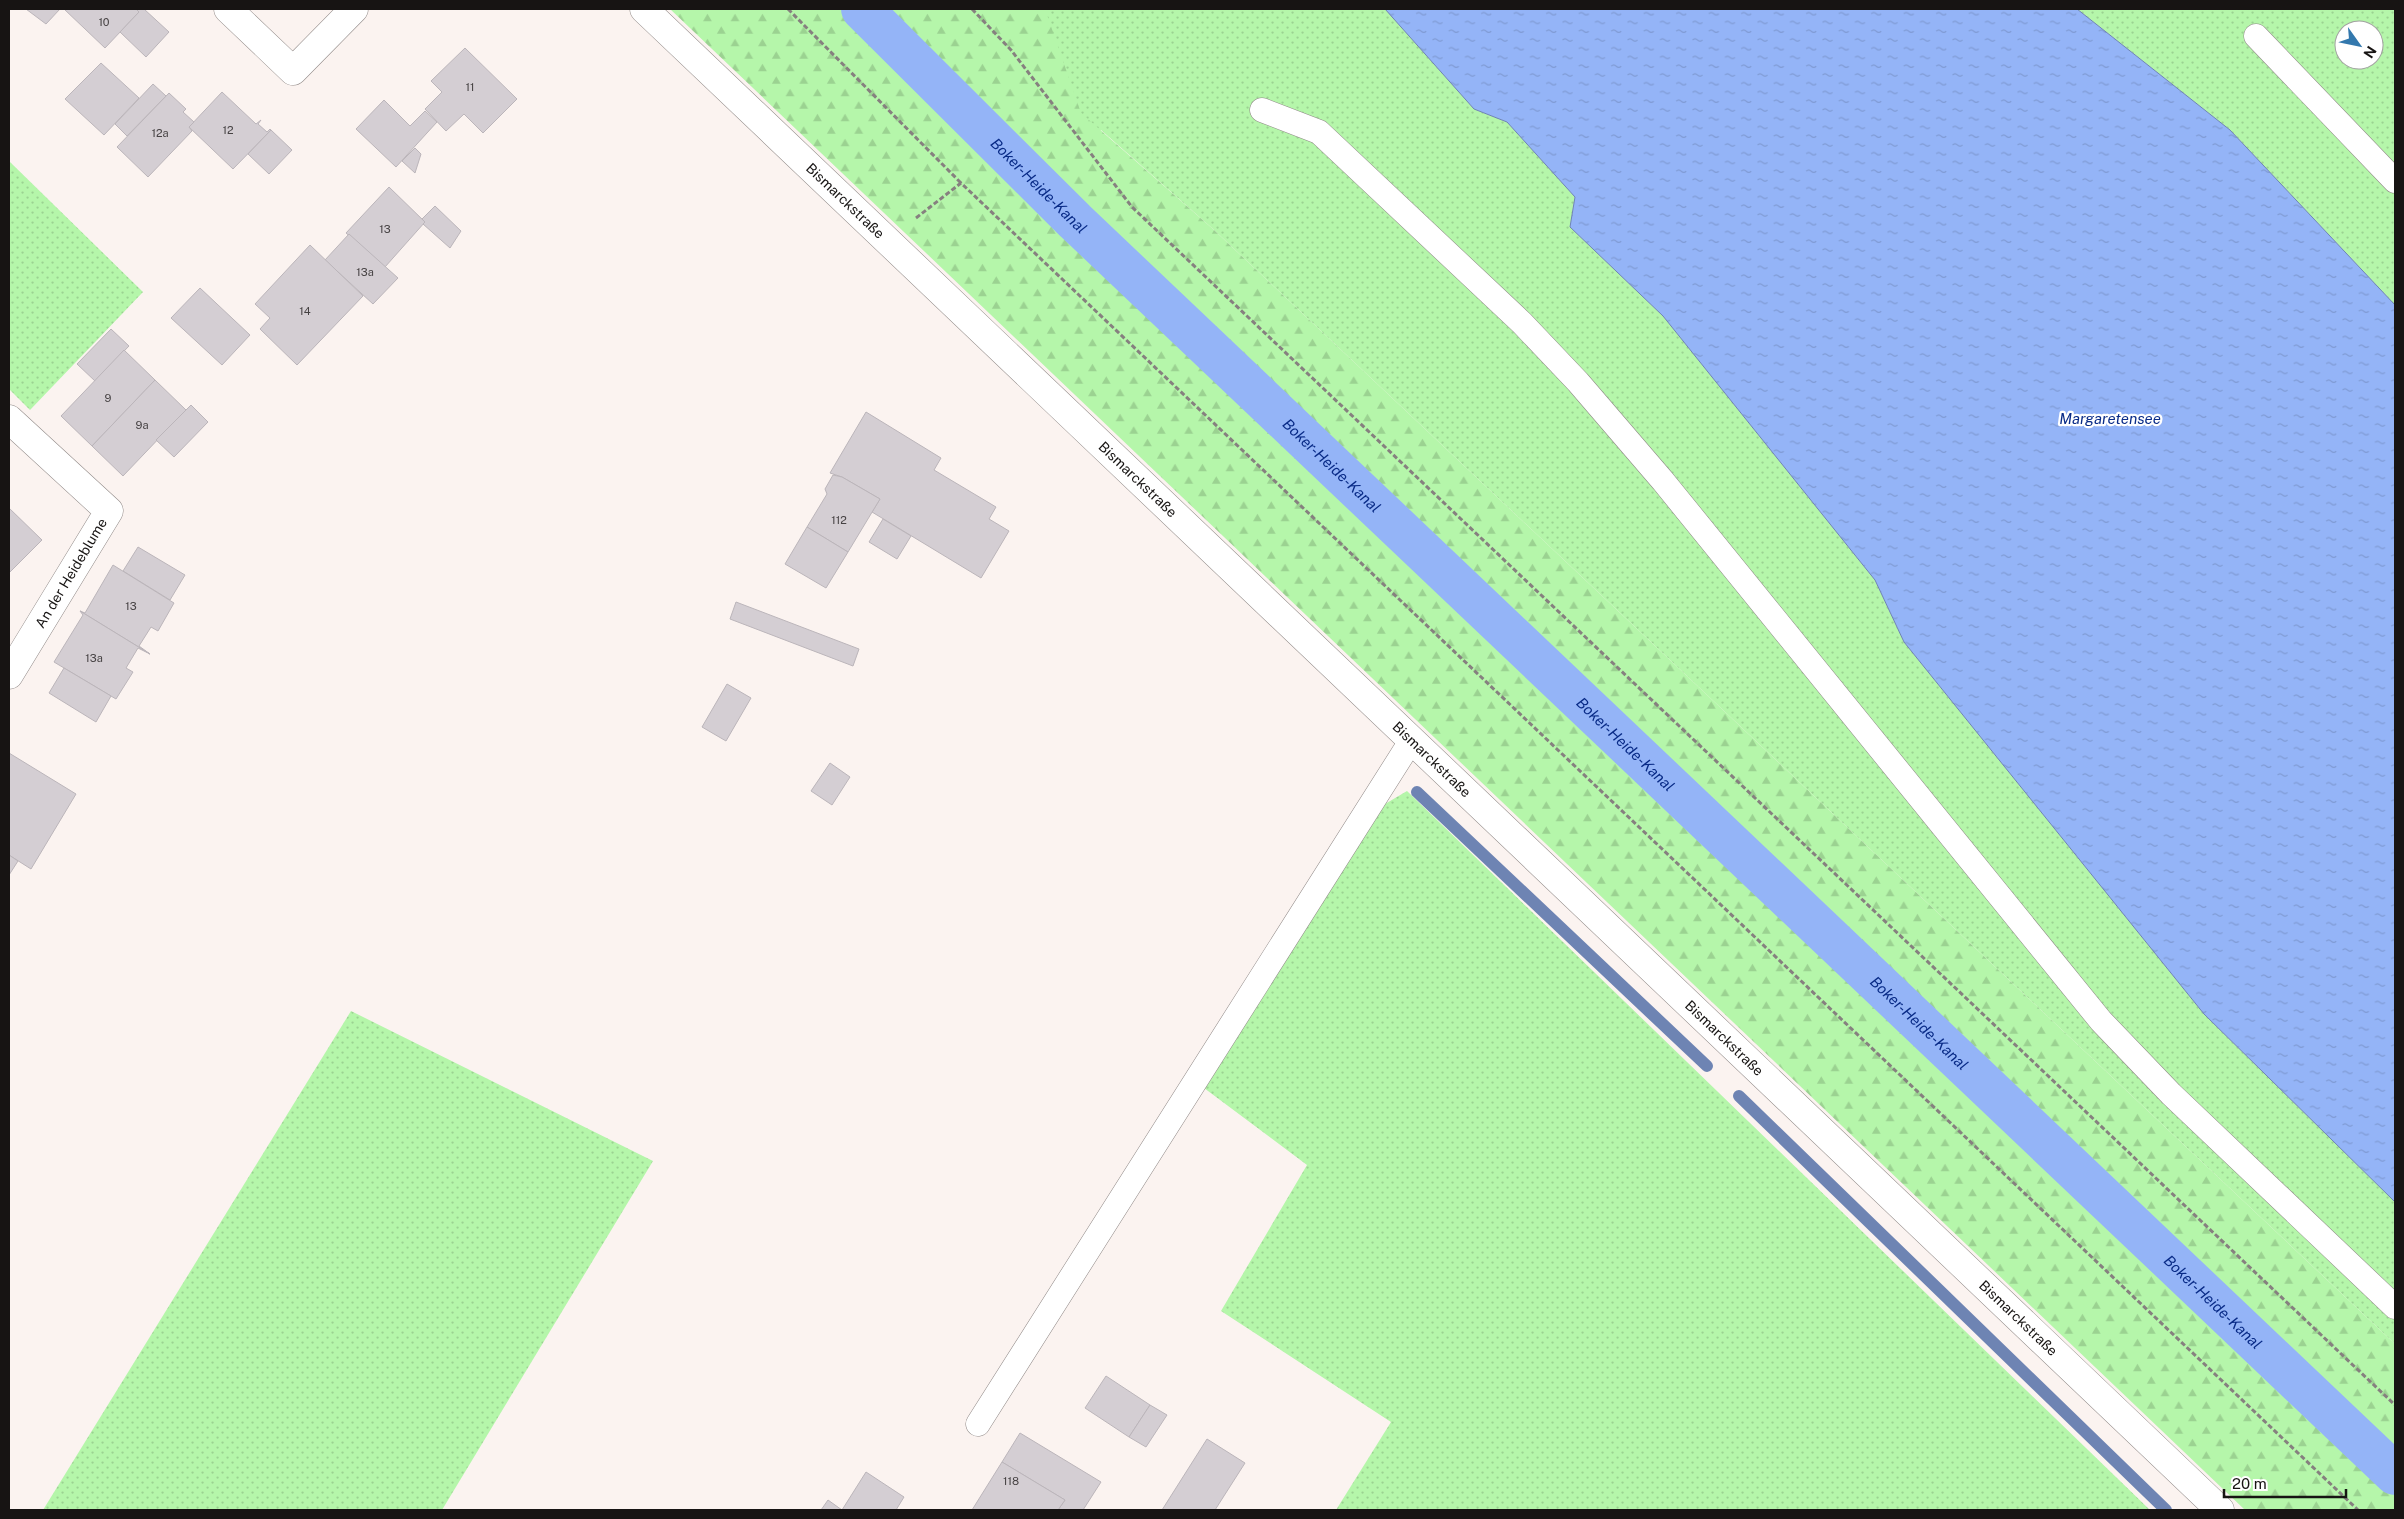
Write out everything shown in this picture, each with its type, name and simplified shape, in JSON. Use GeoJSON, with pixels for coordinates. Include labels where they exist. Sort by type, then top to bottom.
{"type":"FeatureCollection","features":[{"type":"Feature","properties":{"kind":"main road"},"geometry":{"type":"LineString","coordinates":[[228,9],[293,71],[354,9]]}},
{"type":"Feature","properties":{"kind":"main road","name":"Bismarckstraße"},"geometry":{"type":"LineString","coordinates":[[644,9],[2220,1510]]}},
{"type":"Feature","properties":{"kind":"main road","name":"An der Heideblume"},"geometry":{"type":"LineString","coordinates":[[9,419],[109,511],[9,675]]}},
{"type":"Feature","properties":{"kind":"lane"},"geometry":{"type":"LineString","coordinates":[[2256,36],[2395,181]]}},
{"type":"Feature","properties":{"kind":"lane"},"geometry":{"type":"LineString","coordinates":[[1262,110],[1319,132],[1522,323],[1572,375],[1663,481],[2102,1022],[2171,1094],[2395,1307]]}},
{"type":"Feature","properties":{"kind":"lane"},"geometry":{"type":"LineString","coordinates":[[978,1424],[1411,741]]}},
{"type":"Feature","properties":{"kind":"path"},"geometry":{"type":"LineString","coordinates":[[788,9],[961,183],[2358,1510]]}},
{"type":"Feature","properties":{"kind":"path"},"geometry":{"type":"LineString","coordinates":[[972,9],[1011,50],[1132,207],[2395,1405]]}},
{"type":"Feature","properties":{"kind":"path"},"geometry":{"type":"LineString","coordinates":[[886,241],[961,183]]}},
{"type":"Feature","properties":{"kind":"green space"},"geometry":{"type":"Polygon","coordinates":[[[670,9],[1045,9],[1081,113],[1213,229],[2395,1344],[2395,1510],[2245,1510],[670,9]]]}},
{"type":"Feature","properties":{"kind":"green space"},"geometry":{"type":"Polygon","coordinates":[[[968,9],[1385,9],[1474,109],[1507,122],[1575,197],[1570,227],[1663,316],[1875,580],[1904,642],[2204,1014],[2395,1202],[2395,1344],[1213,229],[1101,130],[1096,134],[968,9]]]}},
{"type":"Feature","properties":{"kind":"green space"},"geometry":{"type":"Polygon","coordinates":[[[2077,9],[2395,9],[2395,305],[2230,130],[2077,9]]]}},
{"type":"Feature","properties":{"kind":"green space"},"geometry":{"type":"Polygon","coordinates":[[[9,161],[143,292],[30,410],[9,389],[9,161]]]}},
{"type":"Feature","properties":{"kind":"green space"},"geometry":{"type":"Polygon","coordinates":[[[1407,791],[2150,1510],[1336,1510],[1391,1422],[1221,1311],[1307,1165],[1204,1088],[1385,804],[1407,791]]]}},
{"type":"Feature","properties":{"kind":"green space"},"geometry":{"type":"Polygon","coordinates":[[[351,1011],[653,1161],[442,1510],[43,1510],[351,1011]]]}},
{"type":"Feature","properties":{"kind":"water","name":"Margaretensee"},"geometry":{"type":"Polygon","coordinates":[[[1385,9],[2077,9],[2230,130],[2395,305],[2395,1202],[2204,1014],[1904,642],[1875,580],[1663,316],[1570,227],[1575,197],[1507,122],[1474,109],[1385,9]]]}},
{"type":"Feature","properties":{"kind":"building"},"geometry":{"type":"Polygon","coordinates":[[[26,9],[60,9],[46,24],[26,9]]]}},
{"type":"Feature","properties":{"kind":"building"},"geometry":{"type":"Polygon","coordinates":[[[64,9],[136,9],[139,12],[105,48],[64,9]]]}},
{"type":"Feature","properties":{"kind":"building"},"geometry":{"type":"Polygon","coordinates":[[[136,9],[144,9],[169,32],[146,57],[120,32],[139,12],[136,9]]]}},
{"type":"Feature","properties":{"kind":"building"},"geometry":{"type":"Polygon","coordinates":[[[465,48],[517,99],[483,133],[464,114],[446,131],[425,109],[442,92],[431,81],[465,48]]]}},
{"type":"Feature","properties":{"kind":"building"},"geometry":{"type":"Polygon","coordinates":[[[101,63],[139,98],[104,135],[65,99],[101,63]]]}},
{"type":"Feature","properties":{"kind":"building"},"geometry":{"type":"Polygon","coordinates":[[[153,84],[166,96],[127,136],[115,124],[153,84]]]}},
{"type":"Feature","properties":{"kind":"building"},"geometry":{"type":"Polygon","coordinates":[[[222,92],[256,124],[261,120],[258,124],[267,132],[271,130],[233,169],[189,127],[222,92]]]}},
{"type":"Feature","properties":{"kind":"building"},"geometry":{"type":"Polygon","coordinates":[[[169,93],[186,109],[183,112],[194,122],[189,127],[192,131],[148,177],[117,147],[169,93]]]}},
{"type":"Feature","properties":{"kind":"building"},"geometry":{"type":"Polygon","coordinates":[[[384,100],[410,126],[425,111],[437,122],[396,167],[356,129],[384,100]]]}},
{"type":"Feature","properties":{"kind":"building"},"geometry":{"type":"Polygon","coordinates":[[[271,130],[292,150],[269,174],[248,154],[271,130]]]}},
{"type":"Feature","properties":{"kind":"building"},"geometry":{"type":"Polygon","coordinates":[[[415,148],[421,154],[415,173],[402,161],[415,148]]]}},
{"type":"Feature","properties":{"kind":"building"},"geometry":{"type":"Polygon","coordinates":[[[389,187],[425,222],[385,267],[346,233],[389,187]]]}},
{"type":"Feature","properties":{"kind":"building"},"geometry":{"type":"Polygon","coordinates":[[[435,206],[461,231],[450,248],[423,224],[425,222],[422,219],[435,206]]]}},
{"type":"Feature","properties":{"kind":"building"},"geometry":{"type":"Polygon","coordinates":[[[349,234],[398,278],[373,304],[325,260],[349,234]]]}},
{"type":"Feature","properties":{"kind":"building"},"geometry":{"type":"Polygon","coordinates":[[[310,245],[363,296],[297,365],[260,329],[270,318],[255,304],[310,245]]]}},
{"type":"Feature","properties":{"kind":"building"},"geometry":{"type":"Polygon","coordinates":[[[200,288],[250,335],[222,365],[171,318],[200,288]]]}},
{"type":"Feature","properties":{"kind":"building"},"geometry":{"type":"Polygon","coordinates":[[[111,329],[129,346],[95,381],[77,364],[111,329]]]}},
{"type":"Feature","properties":{"kind":"building"},"geometry":{"type":"Polygon","coordinates":[[[124,350],[155,380],[92,446],[61,416],[124,350]]]}},
{"type":"Feature","properties":{"kind":"building"},"geometry":{"type":"Polygon","coordinates":[[[155,380],[186,410],[123,476],[92,446],[155,380]]]}},
{"type":"Feature","properties":{"kind":"building"},"geometry":{"type":"Polygon","coordinates":[[[191,405],[208,422],[174,457],[156,440],[191,405]]]}},
{"type":"Feature","properties":{"kind":"building"},"geometry":{"type":"Polygon","coordinates":[[[866,412],[941,458],[934,470],[996,507],[989,519],[1009,531],[981,578],[872,512],[880,499],[842,477],[830,473],[866,412]]]}},
{"type":"Feature","properties":{"kind":"building"},"geometry":{"type":"Polygon","coordinates":[[[833,475],[842,477],[880,499],[848,552],[807,527],[827,494],[825,489],[833,475]]]}},
{"type":"Feature","properties":{"kind":"building"},"geometry":{"type":"Polygon","coordinates":[[[9,508],[42,540],[9,573],[9,508]]]}},
{"type":"Feature","properties":{"kind":"building"},"geometry":{"type":"Polygon","coordinates":[[[883,519],[911,536],[897,559],[869,542],[883,519]]]}},
{"type":"Feature","properties":{"kind":"building"},"geometry":{"type":"Polygon","coordinates":[[[807,527],[848,552],[826,588],[785,564],[807,527]]]}},
{"type":"Feature","properties":{"kind":"building"},"geometry":{"type":"Polygon","coordinates":[[[138,547],[185,575],[170,600],[123,571],[138,547]]]}},
{"type":"Feature","properties":{"kind":"building"},"geometry":{"type":"Polygon","coordinates":[[[113,565],[174,603],[158,631],[151,627],[139,646],[150,654],[80,611],[85,613],[113,565]]]}},
{"type":"Feature","properties":{"kind":"building"},"geometry":{"type":"Polygon","coordinates":[[[736,602],[859,649],[853,666],[730,619],[736,602]]]}},
{"type":"Feature","properties":{"kind":"building"},"geometry":{"type":"Polygon","coordinates":[[[80,611],[150,654],[138,648],[126,668],[133,672],[116,699],[54,662],[83,615],[80,611]]]}},
{"type":"Feature","properties":{"kind":"building"},"geometry":{"type":"Polygon","coordinates":[[[64,668],[111,696],[96,722],[49,693],[64,668]]]}},
{"type":"Feature","properties":{"kind":"building"},"geometry":{"type":"Polygon","coordinates":[[[727,684],[751,698],[726,741],[702,727],[727,684]]]}},
{"type":"Feature","properties":{"kind":"building"},"geometry":{"type":"Polygon","coordinates":[[[9,753],[76,794],[31,869],[9,855],[9,753]]]}},
{"type":"Feature","properties":{"kind":"building"},"geometry":{"type":"Polygon","coordinates":[[[830,763],[850,777],[832,805],[811,791],[830,763]]]}},
{"type":"Feature","properties":{"kind":"building"},"geometry":{"type":"Polygon","coordinates":[[[9,855],[18,861],[9,875],[9,855]]]}},
{"type":"Feature","properties":{"kind":"building"},"geometry":{"type":"Polygon","coordinates":[[[1106,1376],[1150,1405],[1129,1437],[1085,1408],[1106,1376]]]}},
{"type":"Feature","properties":{"kind":"building"},"geometry":{"type":"Polygon","coordinates":[[[1150,1405],[1167,1415],[1146,1447],[1129,1437],[1150,1405]]]}},
{"type":"Feature","properties":{"kind":"building"},"geometry":{"type":"Polygon","coordinates":[[[1020,1433],[1101,1482],[1083,1510],[1058,1510],[1065,1500],[1002,1462],[1020,1433]]]}},
{"type":"Feature","properties":{"kind":"building"},"geometry":{"type":"Polygon","coordinates":[[[1207,1439],[1245,1463],[1215,1510],[1162,1510],[1207,1439]]]}},
{"type":"Feature","properties":{"kind":"building"},"geometry":{"type":"Polygon","coordinates":[[[1002,1462],[1065,1500],[1058,1510],[972,1510],[1002,1462]]]}},
{"type":"Feature","properties":{"kind":"building"},"geometry":{"type":"Polygon","coordinates":[[[866,1472],[904,1497],[896,1510],[842,1510],[866,1472]]]}},
{"type":"Feature","properties":{"kind":"building"},"geometry":{"type":"Polygon","coordinates":[[[828,1500],[842,1510],[821,1510],[828,1500]]]}},
{"type":"Feature","properties":{"kind":"waterway","name":"Boker-Heide-Kanal"},"geometry":{"type":"LineString","coordinates":[[862,9],[1075,221],[2395,1474]]}},
{"type":"Feature","properties":{"kind":"waterway"},"geometry":{"type":"LineString","coordinates":[[1417,792],[1707,1066]]}},
{"type":"Feature","properties":{"kind":"waterway"},"geometry":{"type":"LineString","coordinates":[[1739,1096],[2166,1510]]}}]}
